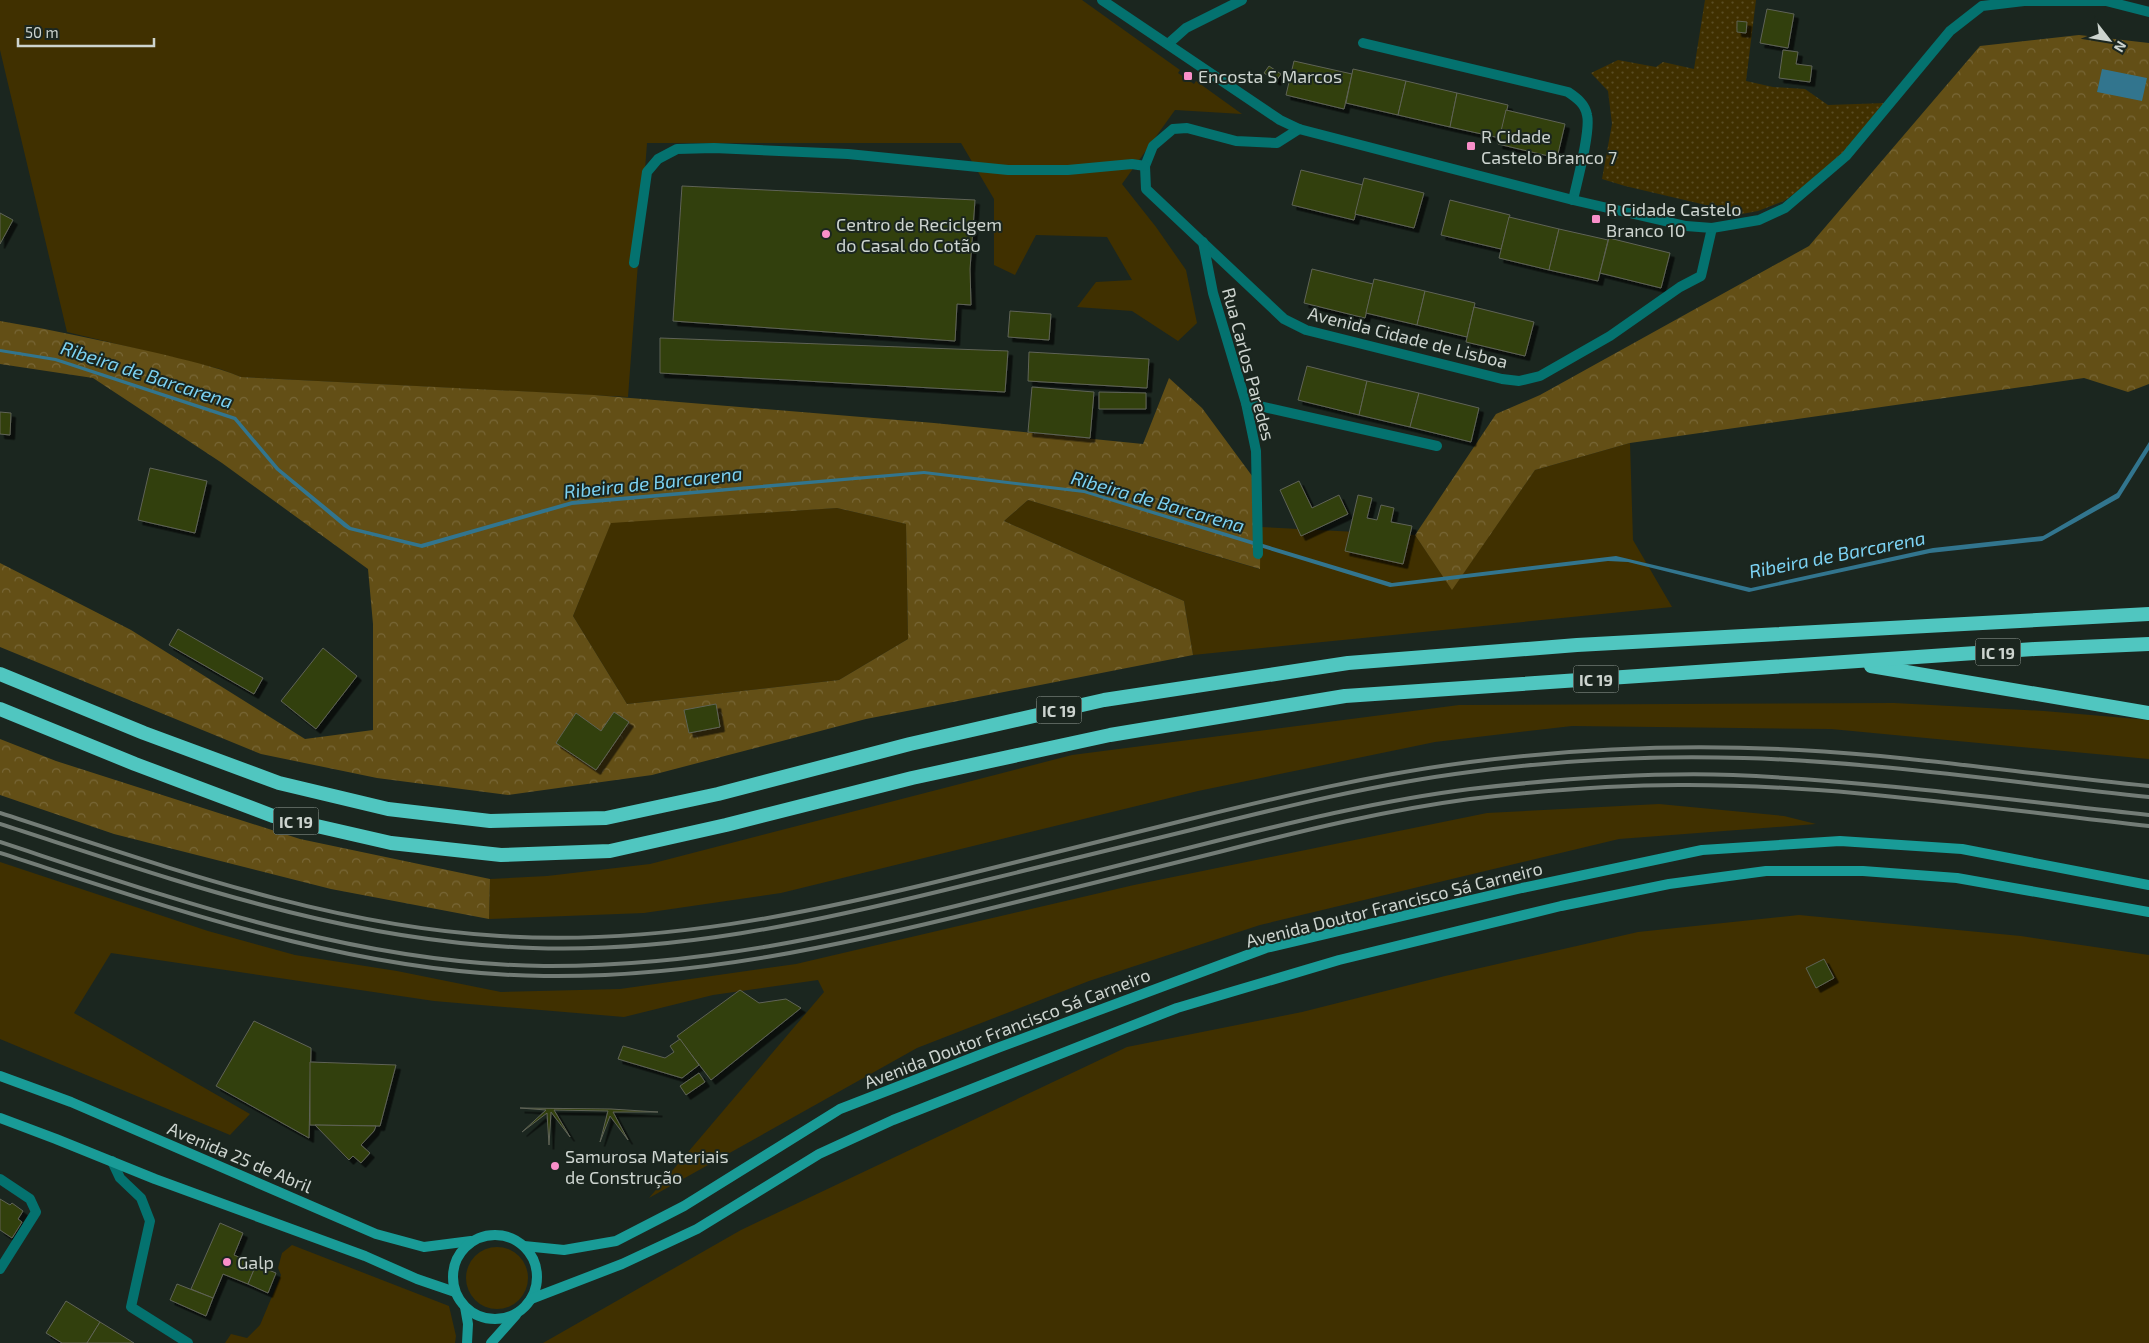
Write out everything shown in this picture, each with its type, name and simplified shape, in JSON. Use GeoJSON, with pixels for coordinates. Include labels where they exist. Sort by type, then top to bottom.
{"type":"FeatureCollection","features":[{"type":"Feature","properties":{"kind":"highway","name":"IC 19"},"geometry":{"type":"LineString","coordinates":[[0,674],[144,733],[280,783],[388,809],[500,821],[606,818],[718,794],[910,744],[1104,700],[1348,663],[1577,645],[2149,614]]}},
{"type":"Feature","properties":{"kind":"highway","name":"IC 19"},"geometry":{"type":"LineString","coordinates":[[0,709],[135,764],[273,816],[391,843],[501,855],[610,851],[726,825],[912,778],[1110,735],[1345,696],[2035,649],[2149,644]]}},
{"type":"Feature","properties":{"kind":"highway"},"geometry":{"type":"LineString","coordinates":[[1848,662],[2149,713]]}},
{"type":"Feature","properties":{"kind":"main road","name":"Avenida Doutor Francisco Sá Carneiro"},"geometry":{"type":"LineString","coordinates":[[524,1246],[564,1250],[616,1241],[684,1206],[840,1109],[1266,948],[1522,888],[1702,850],[1840,841],[1962,850],[2149,885]]}},
{"type":"Feature","properties":{"kind":"main road"},"geometry":{"type":"LineString","coordinates":[[491,1343],[531,1299],[622,1264],[697,1229],[819,1154],[893,1120],[1177,1008],[1339,960],[1561,906],[1668,884],[1766,871],[1863,871],[1957,878],[2149,912]]}},
{"type":"Feature","properties":{"kind":"main road","name":"Avenida 25 de Abril"},"geometry":{"type":"LineString","coordinates":[[0,1076],[71,1102],[376,1234],[424,1247],[471,1242]]}},
{"type":"Feature","properties":{"kind":"main road"},"geometry":{"type":"LineString","coordinates":[[0,1118],[455,1292]]}},
{"type":"Feature","properties":{"kind":"main road"},"geometry":{"type":"LineString","coordinates":[[518,1312],[505,1318],[490,1319],[477,1315],[465,1307],[455,1292],[452,1278],[454,1264],[461,1251],[471,1242],[484,1236],[499,1234],[512,1238],[524,1246],[533,1258],[537,1271],[536,1285],[531,1299]]}},
{"type":"Feature","properties":{"kind":"main road"},"geometry":{"type":"LineString","coordinates":[[465,1307],[468,1324],[467,1343]]}},
{"type":"Feature","properties":{"kind":"street"},"geometry":{"type":"LineString","coordinates":[[1102,0],[1280,120],[1299,129],[1573,200],[1686,226],[1712,228],[1759,220],[1785,208],[1846,156],[1950,31],[1982,6],[2024,1],[2106,1],[2149,12]]}},
{"type":"Feature","properties":{"kind":"street"},"geometry":{"type":"LineString","coordinates":[[1168,44],[1186,28],[1242,0]]}},
{"type":"Feature","properties":{"kind":"street"},"geometry":{"type":"LineString","coordinates":[[1363,43],[1568,92],[1581,101],[1587,115],[1587,130],[1573,200]]}},
{"type":"Feature","properties":{"kind":"street"},"geometry":{"type":"LineString","coordinates":[[634,263],[647,172],[658,159],[677,148],[848,154],[1008,170],[1068,170],[1132,164],[1145,166],[1153,146],[1173,129],[1187,128],[1236,141],[1278,144],[1299,129]]}},
{"type":"Feature","properties":{"kind":"street","name":"Avenida Cidade de Lisboa"},"geometry":{"type":"LineString","coordinates":[[1145,166],[1146,189],[1284,319],[1306,330],[1502,379],[1519,381],[1540,376],[1586,349],[1680,287],[1701,276],[1712,228]]}},
{"type":"Feature","properties":{"kind":"street","name":"Rua Carlos Paredes"},"geometry":{"type":"LineString","coordinates":[[1203,242],[1213,293],[1246,403],[1256,451],[1258,554]]}},
{"type":"Feature","properties":{"kind":"street"},"geometry":{"type":"LineString","coordinates":[[1246,403],[1437,446]]}},
{"type":"Feature","properties":{"kind":"street"},"geometry":{"type":"LineString","coordinates":[[112,1161],[120,1178],[141,1198],[150,1221],[131,1307],[188,1343]]}},
{"type":"Feature","properties":{"kind":"street"},"geometry":{"type":"LineString","coordinates":[[0,1179],[30,1199],[36,1212],[0,1269]]}},
{"type":"Feature","properties":{"kind":"shaded area"},"geometry":{"type":"Polygon","coordinates":[[[0,0],[1082,0],[1180,70],[1178,73],[1194,84],[1196,81],[1242,114],[1175,110],[1122,184],[1156,227],[1186,270],[1197,323],[1178,341],[1132,311],[1077,307],[1096,282],[1132,280],[1107,237],[1036,235],[1015,275],[994,265],[994,199],[961,143],[647,143],[628,397],[241,377],[220,369],[67,332],[0,50],[0,0]]]}},
{"type":"Feature","properties":{"kind":"shaded area"},"geometry":{"type":"Polygon","coordinates":[[[1705,0],[1756,0],[1746,81],[1773,87],[1805,89],[1828,105],[1886,103],[1865,130],[1822,174],[1784,201],[1758,211],[1720,218],[1717,208],[1602,179],[1612,124],[1608,91],[1591,73],[1618,60],[1656,67],[1663,62],[1694,69],[1705,0]]]}},
{"type":"Feature","properties":{"kind":"shaded area"},"geometry":{"type":"Polygon","coordinates":[[[1630,443],[1633,540],[1672,607],[1193,655],[1184,601],[1004,521],[1028,500],[1259,569],[1261,527],[1415,535],[1452,589],[1535,470],[1630,443]]]}},
{"type":"Feature","properties":{"kind":"shaded area"},"geometry":{"type":"Polygon","coordinates":[[[837,508],[906,524],[908,639],[839,680],[627,704],[573,616],[611,522],[837,508]]]}},
{"type":"Feature","properties":{"kind":"shaded area"},"geometry":{"type":"Polygon","coordinates":[[[1894,703],[2044,711],[2149,720],[2149,759],[1831,729],[1572,726],[1435,742],[1198,791],[781,893],[644,913],[489,919],[490,879],[547,876],[650,864],[1072,755],[1459,705],[1894,703]]]}},
{"type":"Feature","properties":{"kind":"shaded area"},"geometry":{"type":"Polygon","coordinates":[[[1659,804],[1784,816],[1816,824],[1619,839],[1260,925],[1089,981],[917,1048],[649,1198],[824,992],[818,980],[713,995],[624,1017],[434,1001],[111,953],[74,1013],[250,1114],[230,1135],[0,1039],[0,862],[208,931],[295,955],[397,971],[501,992],[620,989],[796,964],[1134,885],[1487,813],[1659,804]]]}},
{"type":"Feature","properties":{"kind":"shaded area"},"geometry":{"type":"Polygon","coordinates":[[[1799,915],[2021,936],[2149,955],[2149,1343],[543,1343],[741,1230],[1127,1047],[1302,1012],[1445,976],[1638,932],[1799,915]]]}},
{"type":"Feature","properties":{"kind":"shaded area"},"geometry":{"type":"Polygon","coordinates":[[[292,1245],[449,1306],[456,1336],[455,1343],[225,1343],[231,1334],[247,1338],[260,1325],[281,1275],[278,1268],[282,1253],[292,1245]]]}},
{"type":"Feature","properties":{"kind":"shaded area"},"geometry":{"type":"Polygon","coordinates":[[[497,1247],[509,1250],[519,1256],[525,1266],[528,1278],[525,1290],[519,1300],[509,1306],[497,1309],[485,1306],[475,1300],[469,1290],[466,1278],[469,1266],[475,1256],[485,1250],[497,1247]]]}},
{"type":"Feature","properties":{"kind":"green space"},"geometry":{"type":"Polygon","coordinates":[[[2079,35],[2149,43],[2149,384],[2128,392],[2084,378],[1630,443],[1535,470],[1452,590],[1415,535],[1496,414],[1540,395],[1809,246],[1980,46],[2079,35]]]}},
{"type":"Feature","properties":{"kind":"green space"},"geometry":{"type":"Polygon","coordinates":[[[0,321],[157,353],[210,366],[241,377],[594,395],[934,423],[1143,444],[1169,378],[1202,408],[1261,488],[1260,569],[1028,500],[1004,521],[1184,601],[1193,655],[866,719],[652,775],[508,795],[377,778],[261,754],[0,647],[0,563],[131,630],[305,739],[373,730],[373,624],[368,569],[222,463],[93,378],[0,364],[0,321]],[[837,508],[611,523],[573,616],[627,704],[839,680],[908,639],[906,524],[837,508]]]}},
{"type":"Feature","properties":{"kind":"green space"},"geometry":{"type":"Polygon","coordinates":[[[0,739],[56,761],[300,839],[490,879],[489,919],[331,889],[114,834],[0,795],[0,739]]]}},
{"type":"Feature","properties":{"kind":"water"},"geometry":{"type":"Polygon","coordinates":[[[2102,69],[2147,78],[2142,101],[2097,92],[2102,69]]]}},
{"type":"Feature","properties":{"kind":"water"},"geometry":{"type":"Polygon","coordinates":[[[0,349],[56,358],[236,417],[279,468],[351,527],[421,544],[572,501],[924,471],[1084,490],[1392,583],[1616,556],[1751,588],[1933,548],[2043,536],[2117,493],[2149,442],[2149,450],[2119,498],[2042,541],[1930,553],[1749,592],[1628,562],[1608,561],[1390,587],[1084,493],[924,474],[572,505],[422,548],[349,530],[344,527],[276,470],[234,420],[55,361],[0,352],[0,349]]]}},
{"type":"Feature","properties":{"kind":"building"},"geometry":{"type":"Polygon","coordinates":[[[1767,9],[1794,14],[1788,48],[1760,43],[1767,9]]]}},
{"type":"Feature","properties":{"kind":"building"},"geometry":{"type":"Polygon","coordinates":[[[1737,21],[1747,22],[1746,33],[1737,32],[1737,21]]]}},
{"type":"Feature","properties":{"kind":"building"},"geometry":{"type":"Polygon","coordinates":[[[1783,50],[1798,52],[1796,64],[1812,66],[1810,82],[1779,78],[1783,50]]]}},
{"type":"Feature","properties":{"kind":"building"},"geometry":{"type":"Polygon","coordinates":[[[1294,61],[1352,74],[1344,109],[1286,95],[1294,61]]]}},
{"type":"Feature","properties":{"kind":"building"},"geometry":{"type":"Polygon","coordinates":[[[1269,66],[1281,74],[1276,81],[1264,73],[1269,66]]]}},
{"type":"Feature","properties":{"kind":"building"},"geometry":{"type":"Polygon","coordinates":[[[1353,69],[1406,81],[1398,115],[1346,103],[1353,69]]]}},
{"type":"Feature","properties":{"kind":"building"},"geometry":{"type":"Polygon","coordinates":[[[1406,81],[1457,93],[1450,127],[1398,115],[1406,81]]]}},
{"type":"Feature","properties":{"kind":"building"},"geometry":{"type":"Polygon","coordinates":[[[1457,93],[1508,105],[1500,138],[1450,127],[1457,93]]]}},
{"type":"Feature","properties":{"kind":"building"},"geometry":{"type":"Polygon","coordinates":[[[1506,110],[1565,124],[1557,158],[1498,144],[1506,110]]]}},
{"type":"Feature","properties":{"kind":"building"},"geometry":{"type":"Polygon","coordinates":[[[1301,170],[1363,185],[1354,220],[1292,205],[1301,170]]]}},
{"type":"Feature","properties":{"kind":"building"},"geometry":{"type":"Polygon","coordinates":[[[1364,178],[1424,193],[1414,228],[1355,214],[1364,178]]]}},
{"type":"Feature","properties":{"kind":"building","name":"Centro de Reciclgem do Casal do Cotão"},"geometry":{"type":"Polygon","coordinates":[[[682,186],[975,200],[970,269],[971,305],[957,304],[955,341],[673,321],[682,186]]]}},
{"type":"Feature","properties":{"kind":"building"},"geometry":{"type":"Polygon","coordinates":[[[1450,200],[1510,215],[1501,249],[1441,235],[1450,200]]]}},
{"type":"Feature","properties":{"kind":"building"},"geometry":{"type":"Polygon","coordinates":[[[0,213],[13,220],[0,244],[0,213]]]}},
{"type":"Feature","properties":{"kind":"building"},"geometry":{"type":"Polygon","coordinates":[[[1509,217],[1559,229],[1549,270],[1499,258],[1509,217]]]}},
{"type":"Feature","properties":{"kind":"building"},"geometry":{"type":"Polygon","coordinates":[[[1559,229],[1608,240],[1598,281],[1549,270],[1559,229]]]}},
{"type":"Feature","properties":{"kind":"building"},"geometry":{"type":"Polygon","coordinates":[[[1609,238],[1670,253],[1661,288],[1600,273],[1609,238]]]}},
{"type":"Feature","properties":{"kind":"building"},"geometry":{"type":"Polygon","coordinates":[[[1312,269],[1373,284],[1365,318],[1304,303],[1312,269]]]}},
{"type":"Feature","properties":{"kind":"building"},"geometry":{"type":"Polygon","coordinates":[[[1374,279],[1425,291],[1417,325],[1366,313],[1374,279]]]}},
{"type":"Feature","properties":{"kind":"building"},"geometry":{"type":"Polygon","coordinates":[[[1425,291],[1475,303],[1467,337],[1417,325],[1425,291]]]}},
{"type":"Feature","properties":{"kind":"building"},"geometry":{"type":"Polygon","coordinates":[[[1474,307],[1534,322],[1525,356],[1466,342],[1474,307]]]}},
{"type":"Feature","properties":{"kind":"building"},"geometry":{"type":"Polygon","coordinates":[[[1010,311],[1051,314],[1049,340],[1008,337],[1010,311]]]}},
{"type":"Feature","properties":{"kind":"building"},"geometry":{"type":"Polygon","coordinates":[[[660,338],[1008,351],[1005,392],[660,373],[660,338]]]}},
{"type":"Feature","properties":{"kind":"building"},"geometry":{"type":"Polygon","coordinates":[[[1029,352],[1149,359],[1147,388],[1028,381],[1029,352]]]}},
{"type":"Feature","properties":{"kind":"building"},"geometry":{"type":"Polygon","coordinates":[[[1307,366],[1367,381],[1359,415],[1298,400],[1307,366]]]}},
{"type":"Feature","properties":{"kind":"building"},"geometry":{"type":"Polygon","coordinates":[[[1367,381],[1419,393],[1410,427],[1359,415],[1367,381]]]}},
{"type":"Feature","properties":{"kind":"building"},"geometry":{"type":"Polygon","coordinates":[[[1032,387],[1094,392],[1090,438],[1028,432],[1032,387]]]}},
{"type":"Feature","properties":{"kind":"building"},"geometry":{"type":"Polygon","coordinates":[[[1099,392],[1146,393],[1146,409],[1099,409],[1099,392]]]}},
{"type":"Feature","properties":{"kind":"building"},"geometry":{"type":"Polygon","coordinates":[[[1419,393],[1479,408],[1471,442],[1410,427],[1419,393]]]}},
{"type":"Feature","properties":{"kind":"building"},"geometry":{"type":"Polygon","coordinates":[[[0,412],[11,413],[10,435],[0,434],[0,412]]]}},
{"type":"Feature","properties":{"kind":"building"},"geometry":{"type":"Polygon","coordinates":[[[150,468],[207,481],[195,533],[138,520],[150,468]]]}},
{"type":"Feature","properties":{"kind":"building"},"geometry":{"type":"Polygon","coordinates":[[[1299,481],[1312,508],[1339,495],[1348,514],[1301,536],[1280,490],[1299,481]]]}},
{"type":"Feature","properties":{"kind":"building"},"geometry":{"type":"Polygon","coordinates":[[[1358,495],[1372,498],[1367,518],[1377,520],[1381,505],[1394,508],[1391,522],[1412,526],[1403,564],[1345,551],[1358,495]]]}},
{"type":"Feature","properties":{"kind":"building"},"geometry":{"type":"Polygon","coordinates":[[[178,629],[263,678],[254,694],[169,645],[178,629]]]}},
{"type":"Feature","properties":{"kind":"building"},"geometry":{"type":"Polygon","coordinates":[[[323,648],[357,676],[316,729],[281,701],[323,648]]]}},
{"type":"Feature","properties":{"kind":"building"},"geometry":{"type":"Polygon","coordinates":[[[716,704],[720,727],[689,733],[684,710],[716,704]]]}},
{"type":"Feature","properties":{"kind":"building"},"geometry":{"type":"Polygon","coordinates":[[[614,712],[629,722],[596,770],[556,743],[576,713],[601,731],[614,712]]]}},
{"type":"Feature","properties":{"kind":"building"},"geometry":{"type":"Polygon","coordinates":[[[1824,959],[1834,978],[1816,988],[1806,968],[1824,959]]]}},
{"type":"Feature","properties":{"kind":"building"},"geometry":{"type":"Polygon","coordinates":[[[740,990],[759,1003],[786,999],[801,1008],[711,1080],[677,1036],[740,990]]]}},
{"type":"Feature","properties":{"kind":"building"},"geometry":{"type":"Polygon","coordinates":[[[254,1021],[311,1048],[309,1138],[216,1086],[254,1021]]]}},
{"type":"Feature","properties":{"kind":"building"},"geometry":{"type":"Polygon","coordinates":[[[680,1039],[699,1065],[682,1078],[618,1059],[623,1046],[665,1058],[674,1052],[670,1046],[680,1039]]]}},
{"type":"Feature","properties":{"kind":"building"},"geometry":{"type":"Polygon","coordinates":[[[310,1062],[396,1065],[380,1126],[310,1125],[310,1062]]]}},
{"type":"Feature","properties":{"kind":"building"},"geometry":{"type":"Polygon","coordinates":[[[699,1073],[705,1082],[686,1095],[680,1086],[699,1073]]]}},
{"type":"Feature","properties":{"kind":"building"},"geometry":{"type":"Polygon","coordinates":[[[520,1108],[611,1109],[658,1112],[613,1112],[628,1140],[610,1116],[600,1142],[608,1111],[554,1110],[570,1137],[551,1112],[549,1145],[547,1113],[522,1132],[546,1110],[520,1108]]]}},
{"type":"Feature","properties":{"kind":"building"},"geometry":{"type":"Polygon","coordinates":[[[315,1125],[376,1126],[374,1131],[361,1145],[370,1153],[361,1163],[353,1156],[349,1160],[315,1125]]]}},
{"type":"Feature","properties":{"kind":"building"},"geometry":{"type":"Polygon","coordinates":[[[0,1199],[10,1205],[12,1203],[23,1211],[18,1219],[22,1222],[12,1238],[0,1230],[0,1199]]]}},
{"type":"Feature","properties":{"kind":"building","name":"Galp"},"geometry":{"type":"Polygon","coordinates":[[[220,1223],[243,1233],[234,1255],[256,1265],[248,1284],[223,1274],[213,1298],[191,1289],[220,1223]]]}},
{"type":"Feature","properties":{"kind":"building"},"geometry":{"type":"Polygon","coordinates":[[[256,1265],[276,1273],[268,1293],[248,1284],[256,1265]]]}},
{"type":"Feature","properties":{"kind":"building"},"geometry":{"type":"Polygon","coordinates":[[[177,1284],[213,1298],[206,1316],[170,1300],[177,1284]]]}},
{"type":"Feature","properties":{"kind":"building"},"geometry":{"type":"Polygon","coordinates":[[[66,1301],[100,1322],[87,1343],[62,1343],[46,1333],[66,1301]]]}},
{"type":"Feature","properties":{"kind":"building"},"geometry":{"type":"Polygon","coordinates":[[[100,1322],[134,1343],[87,1343],[100,1322]]]}},
{"type":"Feature","properties":{"kind":"railway"},"geometry":{"type":"LineString","coordinates":[[0,813],[185,873],[309,907],[372,920],[436,930],[500,936],[558,938],[616,936],[673,931],[787,915],[900,891],[1225,810],[1330,786],[1435,767],[1552,753],[1675,747],[1799,750],[1930,761],[2149,786]]}},
{"type":"Feature","properties":{"kind":"railway"},"geometry":{"type":"LineString","coordinates":[[0,824],[197,887],[328,921],[395,934],[463,943],[533,948],[585,948],[689,941],[792,924],[894,902],[1330,797],[1435,777],[1538,764],[1676,757],[1795,760],[1896,768],[2149,797]]}},
{"type":"Feature","properties":{"kind":"railway"},"geometry":{"type":"LineString","coordinates":[[0,842],[200,906],[336,941],[405,954],[474,962],[544,966],[602,965],[714,955],[823,936],[933,912],[1244,834],[1340,812],[1437,794],[1536,782],[1634,775],[1733,775],[1889,786],[2149,815]]}},
{"type":"Feature","properties":{"kind":"railway"},"geometry":{"type":"LineString","coordinates":[[0,853],[200,916],[336,951],[405,964],[474,972],[544,976],[657,971],[713,965],[824,947],[1346,821],[1470,799],[1522,793],[1653,785],[1797,789],[1914,799],[2149,826]]}},
{"type":"Feature","properties":{"kind":"place","name":"Encosta S Marcos"},"geometry":{"type":"Point","coordinates":[1188,76]}},
{"type":"Feature","properties":{"kind":"place","name":"R Cidade Castelo Branco 7"},"geometry":{"type":"Point","coordinates":[1471,146]}},
{"type":"Feature","properties":{"kind":"place","name":"R Cidade Castelo Branco 10"},"geometry":{"type":"Point","coordinates":[1596,219]}},
{"type":"Feature","properties":{"kind":"place","name":"Centro de Reciclgem do Casal do Cotão"},"geometry":{"type":"Point","coordinates":[826,234]}},
{"type":"Feature","properties":{"kind":"place","name":"Samurosa Materiais de Construção"},"geometry":{"type":"Point","coordinates":[555,1166]}},
{"type":"Feature","properties":{"kind":"place","name":"Galp"},"geometry":{"type":"Point","coordinates":[227,1262]}},
{"type":"Feature","properties":{"kind":"water label","name":"Ribeira de Barcarena"},"geometry":{"type":"Point","coordinates":[147,374]}},
{"type":"Feature","properties":{"kind":"water label","name":"Ribeira de Barcarena"},"geometry":{"type":"Point","coordinates":[653,482]}},
{"type":"Feature","properties":{"kind":"water label","name":"Ribeira de Barcarena"},"geometry":{"type":"Point","coordinates":[1158,501]}},
{"type":"Feature","properties":{"kind":"water label","name":"Ribeira de Barcarena"},"geometry":{"type":"Point","coordinates":[1837,554]}}]}
